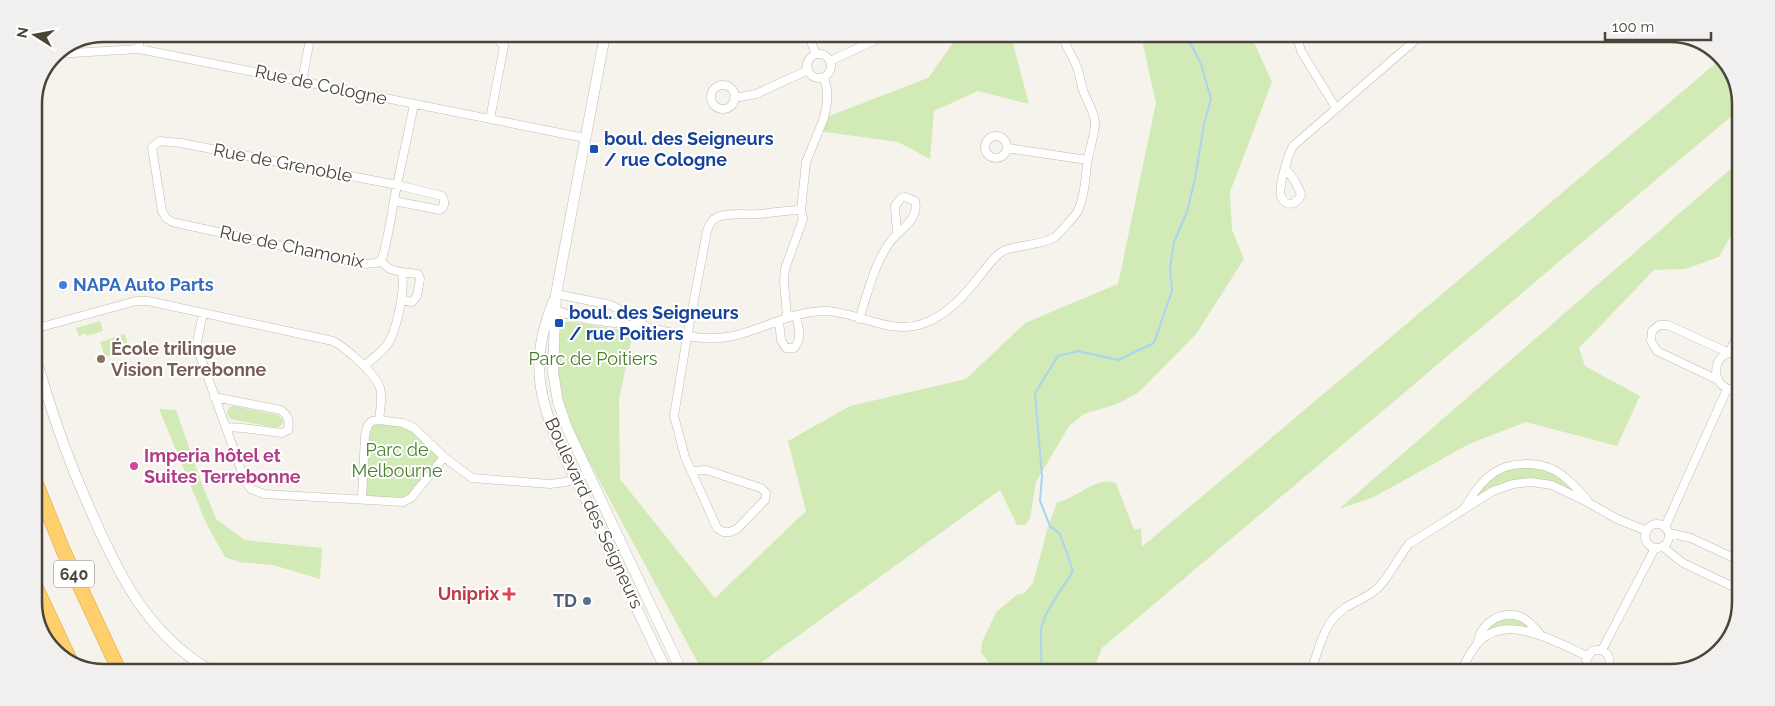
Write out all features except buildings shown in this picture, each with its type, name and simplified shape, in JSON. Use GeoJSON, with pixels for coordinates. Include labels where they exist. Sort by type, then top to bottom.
{"type":"FeatureCollection","features":[{"type":"Feature","properties":{"kind":"highway","name":"640"},"geometry":{"type":"LineString","coordinates":[[43,500],[63,550],[116,664]]}},
{"type":"Feature","properties":{"kind":"highway","name":"640"},"geometry":{"type":"LineString","coordinates":[[43,602],[65,649]]}},
{"type":"Feature","properties":{"kind":"street"},"geometry":{"type":"LineString","coordinates":[[139,43],[139,49]]}},
{"type":"Feature","properties":{"kind":"street"},"geometry":{"type":"LineString","coordinates":[[302,81],[309,43]]}},
{"type":"Feature","properties":{"kind":"street"},"geometry":{"type":"LineString","coordinates":[[490,119],[504,46],[501,43]]}},
{"type":"Feature","properties":{"kind":"street","name":"Boulevard des Seigneurs"},"geometry":{"type":"LineString","coordinates":[[604,43],[584,138],[553,309],[552,364],[556,395],[565,422],[678,664]]}},
{"type":"Feature","properties":{"kind":"street"},"geometry":{"type":"LineString","coordinates":[[811,43],[816,54]]}},
{"type":"Feature","properties":{"kind":"street"},"geometry":{"type":"LineString","coordinates":[[830,61],[869,43]]}},
{"type":"Feature","properties":{"kind":"street"},"geometry":{"type":"LineString","coordinates":[[553,309],[568,315],[649,328],[687,337],[708,338],[731,336],[783,319],[816,312],[841,313],[897,326],[922,324],[940,315],[954,305],[992,260],[1002,252],[1055,236],[1079,210],[1084,192],[1087,160],[1095,123],[1076,66],[1066,43]]}},
{"type":"Feature","properties":{"kind":"street"},"geometry":{"type":"LineString","coordinates":[[1298,43],[1300,51],[1336,108]]}},
{"type":"Feature","properties":{"kind":"street"},"geometry":{"type":"LineString","coordinates":[[1286,169],[1293,146],[1411,43]]}},
{"type":"Feature","properties":{"kind":"street","name":"Rue de Cologne"},"geometry":{"type":"LineString","coordinates":[[70,53],[139,49],[584,138]]}},
{"type":"Feature","properties":{"kind":"street"},"geometry":{"type":"LineString","coordinates":[[816,54],[826,56],[830,61],[831,68],[827,75],[816,77],[808,70],[810,58],[816,54]]}},
{"type":"Feature","properties":{"kind":"street"},"geometry":{"type":"LineString","coordinates":[[734,98],[756,94],[808,70]]}},
{"type":"Feature","properties":{"kind":"street"},"geometry":{"type":"LineString","coordinates":[[796,316],[800,336],[798,343],[794,348],[786,348],[781,340],[785,269],[803,219],[806,162],[824,118],[827,90],[824,76]]}},
{"type":"Feature","properties":{"kind":"street","name":"Rue de Chamonix"},"geometry":{"type":"LineString","coordinates":[[168,141],[157,142],[152,147],[152,151],[162,211],[166,218],[172,222],[364,264],[372,264],[382,260],[414,104]]}},
{"type":"Feature","properties":{"kind":"street","name":"Rue de Grenoble"},"geometry":{"type":"LineString","coordinates":[[168,141],[397,185],[442,196],[444,203],[443,208],[440,210],[394,201]]}},
{"type":"Feature","properties":{"kind":"street"},"geometry":{"type":"LineString","coordinates":[[1007,148],[1087,160]]}},
{"type":"Feature","properties":{"kind":"street"},"geometry":{"type":"LineString","coordinates":[[691,470],[706,470],[761,488],[766,493],[765,500],[737,529],[724,532],[717,528],[685,457],[674,416],[687,337],[710,223],[716,217],[724,215],[802,210]]}},
{"type":"Feature","properties":{"kind":"street"},"geometry":{"type":"LineString","coordinates":[[859,318],[882,254],[897,233]]}},
{"type":"Feature","properties":{"kind":"street"},"geometry":{"type":"LineString","coordinates":[[380,261],[390,269],[418,274],[420,278],[417,296],[412,302],[401,300]]}},
{"type":"Feature","properties":{"kind":"street"},"geometry":{"type":"LineString","coordinates":[[364,366],[388,344],[394,331],[404,278],[401,272]]}},
{"type":"Feature","properties":{"kind":"street"},"geometry":{"type":"LineString","coordinates":[[556,294],[611,305],[626,312],[649,328]]}},
{"type":"Feature","properties":{"kind":"street"},"geometry":{"type":"LineString","coordinates":[[43,327],[136,301],[148,301],[333,341],[345,347],[377,382],[380,389],[379,420]]}},
{"type":"Feature","properties":{"kind":"street","name":"Boulevard des Seigneurs"},"geometry":{"type":"LineString","coordinates":[[553,309],[542,332],[539,348],[541,387],[551,424],[663,664]]}},
{"type":"Feature","properties":{"kind":"street"},"geometry":{"type":"LineString","coordinates":[[203,313],[197,342],[198,350],[244,478],[251,489],[256,492],[402,502],[411,498],[444,457]]}},
{"type":"Feature","properties":{"kind":"street"},"geometry":{"type":"LineString","coordinates":[[1729,353],[1668,325],[1659,325],[1652,331],[1651,342],[1657,351],[1718,380],[1727,389],[1732,389]]}},
{"type":"Feature","properties":{"kind":"street"},"geometry":{"type":"LineString","coordinates":[[1729,353],[1732,347]]}},
{"type":"Feature","properties":{"kind":"street"},"geometry":{"type":"LineString","coordinates":[[1718,380],[1716,367],[1723,356],[1732,353]]}},
{"type":"Feature","properties":{"kind":"street"},"geometry":{"type":"LineString","coordinates":[[43,378],[72,467],[98,528],[124,581],[137,602],[160,631],[182,651],[201,664]]}},
{"type":"Feature","properties":{"kind":"street"},"geometry":{"type":"LineString","coordinates":[[1602,650],[1659,547],[1668,541],[1667,530],[1727,389]]}},
{"type":"Feature","properties":{"kind":"street"},"geometry":{"type":"LineString","coordinates":[[214,397],[281,410],[287,415],[289,422],[288,430],[282,433],[226,427]]}},
{"type":"Feature","properties":{"kind":"street"},"geometry":{"type":"LineString","coordinates":[[362,499],[365,435],[368,425],[372,420],[403,423],[414,428],[444,457],[472,478],[550,484],[566,482],[588,474]]}},
{"type":"Feature","properties":{"kind":"street"},"geometry":{"type":"LineString","coordinates":[[1464,509],[1478,485],[1497,471],[1512,466],[1531,464],[1553,469],[1583,493],[1589,503]]}},
{"type":"Feature","properties":{"kind":"street"},"geometry":{"type":"LineString","coordinates":[[1313,664],[1327,626],[1334,616],[1380,586],[1409,544],[1420,535],[1448,521],[1494,491],[1513,484],[1531,482],[1552,485],[1617,519],[1647,531]]}},
{"type":"Feature","properties":{"kind":"street"},"geometry":{"type":"LineString","coordinates":[[1732,557],[1655,524],[1647,531],[1647,541],[1683,563],[1732,586]]}},
{"type":"Feature","properties":{"kind":"street"},"geometry":{"type":"LineString","coordinates":[[1478,642],[1479,633],[1486,624],[1504,616],[1522,617],[1534,626],[1540,634]]}},
{"type":"Feature","properties":{"kind":"street"},"geometry":{"type":"LineString","coordinates":[[1464,664],[1478,642],[1491,633],[1507,629],[1540,634],[1587,656]]}},
{"type":"Feature","properties":{"kind":"street"},"geometry":{"type":"LineString","coordinates":[[1586,664],[1587,656],[1592,651],[1602,650]]}},
{"type":"Feature","properties":{"kind":"street"},"geometry":{"type":"LineString","coordinates":[[1602,650],[1610,658],[1610,664]]}},
{"type":"Feature","properties":{"kind":"green space"},"geometry":{"type":"Polygon","coordinates":[[[953,43],[1013,43],[1029,104],[978,91],[934,111],[930,159],[898,142],[818,131],[824,118],[928,78],[953,43]]]}},
{"type":"Feature","properties":{"kind":"green space","name":"Parc de Poitiers"},"geometry":{"type":"Polygon","coordinates":[[[1143,43],[1254,43],[1272,82],[1230,192],[1232,230],[1244,259],[1196,334],[1138,393],[1117,404],[1084,414],[1069,426],[1036,482],[1030,519],[1025,525],[1017,525],[1000,490],[759,664],[699,664],[567,421],[558,374],[560,326],[568,321],[633,332],[619,400],[620,479],[715,598],[806,511],[788,441],[850,406],[966,379],[1025,323],[1118,284],[1156,103],[1143,43]]]}},
{"type":"Feature","properties":{"kind":"green space"},"geometry":{"type":"Polygon","coordinates":[[[1716,63],[1720,67],[1730,89],[1732,116],[1102,648],[1096,664],[990,664],[981,652],[982,642],[996,612],[1018,594],[1023,594],[1033,583],[1048,527],[1057,502],[1101,482],[1109,481],[1116,483],[1134,530],[1141,528],[1142,547],[1716,63]]]}},
{"type":"Feature","properties":{"kind":"green space"},"geometry":{"type":"Polygon","coordinates":[[[1732,168],[1732,233],[1719,257],[1685,269],[1654,270],[1579,348],[1585,366],[1640,396],[1617,446],[1526,422],[1469,444],[1374,497],[1339,509],[1732,168]]]}},
{"type":"Feature","properties":{"kind":"green space"},"geometry":{"type":"Polygon","coordinates":[[[100,321],[103,331],[87,336],[86,333],[79,336],[76,328],[100,321]]]}},
{"type":"Feature","properties":{"kind":"green space"},"geometry":{"type":"Polygon","coordinates":[[[125,334],[129,349],[105,357],[100,342],[125,334]]]}},
{"type":"Feature","properties":{"kind":"green space"},"geometry":{"type":"Polygon","coordinates":[[[234,406],[278,415],[283,420],[283,424],[277,428],[231,419],[227,411],[230,407],[234,406]]]}},
{"type":"Feature","properties":{"kind":"green space"},"geometry":{"type":"Polygon","coordinates":[[[159,409],[176,410],[216,519],[245,540],[322,548],[320,579],[273,565],[239,562],[225,557],[207,525],[159,409]]]}},
{"type":"Feature","properties":{"kind":"green space","name":"Parc de Melbourne"},"geometry":{"type":"Polygon","coordinates":[[[372,421],[403,423],[444,457],[411,498],[362,499],[365,435],[372,421]]]}},
{"type":"Feature","properties":{"kind":"green space"},"geometry":{"type":"Polygon","coordinates":[[[1512,466],[1553,469],[1589,503],[1552,485],[1513,484],[1464,509],[1478,485],[1512,466]]]}},
{"type":"Feature","properties":{"kind":"green space"},"geometry":{"type":"Polygon","coordinates":[[[1522,617],[1540,634],[1479,633],[1495,619],[1522,617]]]}},
{"type":"Feature","properties":{"kind":"waterway"},"geometry":{"type":"LineString","coordinates":[[1041,664],[1041,631],[1045,616],[1073,571],[1060,534],[1050,526],[1040,501],[1042,476],[1035,393],[1058,356],[1078,351],[1118,360],[1154,343],[1172,291],[1170,269],[1174,242],[1187,212],[1195,179],[1204,124],[1211,99],[1201,64],[1190,43]]}},
{"type":"Feature","properties":{"kind":"place","name":"boul. des Seigneurs / rue Cologne"},"geometry":{"type":"Point","coordinates":[594,149]}},
{"type":"Feature","properties":{"kind":"place","name":"NAPA Auto Parts"},"geometry":{"type":"Point","coordinates":[63,285]}},
{"type":"Feature","properties":{"kind":"place","name":"boul. des Seigneurs / rue Poitiers"},"geometry":{"type":"Point","coordinates":[559,323]}},
{"type":"Feature","properties":{"kind":"place","name":"École trilingue Vision Terrebonne"},"geometry":{"type":"Point","coordinates":[101,359]}},
{"type":"Feature","properties":{"kind":"place","name":"Imperia hôtel et Suites Terrebonne"},"geometry":{"type":"Point","coordinates":[134,466]}},
{"type":"Feature","properties":{"kind":"place","name":"Uniprix"},"geometry":{"type":"Point","coordinates":[509,594]}},
{"type":"Feature","properties":{"kind":"place","name":"TD"},"geometry":{"type":"Point","coordinates":[587,601]}}]}
